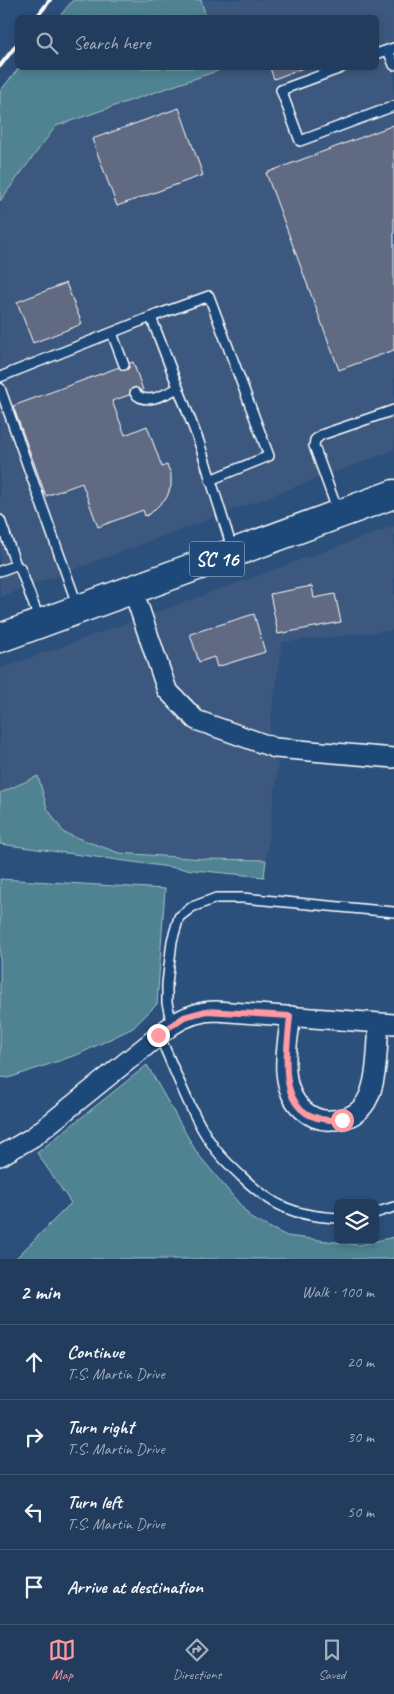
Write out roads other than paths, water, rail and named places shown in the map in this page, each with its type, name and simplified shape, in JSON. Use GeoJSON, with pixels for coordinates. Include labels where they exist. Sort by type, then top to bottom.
{"type":"FeatureCollection","features":[{"type":"Feature","properties":{"kind":"main road","name":"SC 16"},"geometry":{"type":"LineString","coordinates":[[0,638],[394,494]]}},
{"type":"Feature","properties":{"kind":"street"},"geometry":{"type":"LineString","coordinates":[[133,590],[167,690],[196,720],[275,748],[394,758]]}},
{"type":"Feature","properties":{"kind":"street"},"geometry":{"type":"LineString","coordinates":[[0,1156],[33,1137],[165,1030],[184,1017],[206,1011],[290,1016],[387,1024],[367,1100],[351,1116],[342,1120],[318,1119],[310,1116],[296,1103],[290,1091],[286,1070],[290,1016]]}},
{"type":"Feature","properties":{"kind":"lane"},"geometry":{"type":"LineString","coordinates":[[379,53],[391,49],[394,65]]}},
{"type":"Feature","properties":{"kind":"lane"},"geometry":{"type":"LineString","coordinates":[[336,70],[281,90],[300,141],[394,106]]}},
{"type":"Feature","properties":{"kind":"lane"},"geometry":{"type":"LineString","coordinates":[[0,377],[209,296],[269,456],[210,480]]}},
{"type":"Feature","properties":{"kind":"lane"},"geometry":{"type":"LineString","coordinates":[[151,317],[199,442],[234,553]]}},
{"type":"Feature","properties":{"kind":"lane"},"geometry":{"type":"LineString","coordinates":[[112,333],[124,365]]}},
{"type":"Feature","properties":{"kind":"lane"},"geometry":{"type":"LineString","coordinates":[[0,388],[79,610]]}},
{"type":"Feature","properties":{"kind":"lane"},"geometry":{"type":"LineString","coordinates":[[135,393],[137,396],[146,399],[178,388]]}},
{"type":"Feature","properties":{"kind":"lane"},"geometry":{"type":"LineString","coordinates":[[339,515],[314,446],[315,440],[321,435],[394,410]]}},
{"type":"Feature","properties":{"kind":"lane"},"geometry":{"type":"LineString","coordinates":[[0,520],[40,623]]}},
{"type":"Feature","properties":{"kind":"lane"},"geometry":{"type":"LineString","coordinates":[[0,571],[16,565]]}},
{"type":"Feature","properties":{"kind":"lane"},"geometry":{"type":"LineString","coordinates":[[334,1218],[303,1215],[268,1200],[222,1157],[207,1137],[194,1114],[165,1030],[167,984],[172,941],[179,917],[192,907],[216,898],[243,898],[394,912]]}},
{"type":"Feature","properties":{"kind":"lane"},"geometry":{"type":"LineString","coordinates":[[379,1212],[394,1207]]}},
{"type":"Feature","properties":{"kind":"railway"},"geometry":{"type":"LineString","coordinates":[[38,15],[50,0]]}},
{"type":"Feature","properties":{"kind":"railway"},"geometry":{"type":"LineString","coordinates":[[0,66],[15,47]]}}]}
